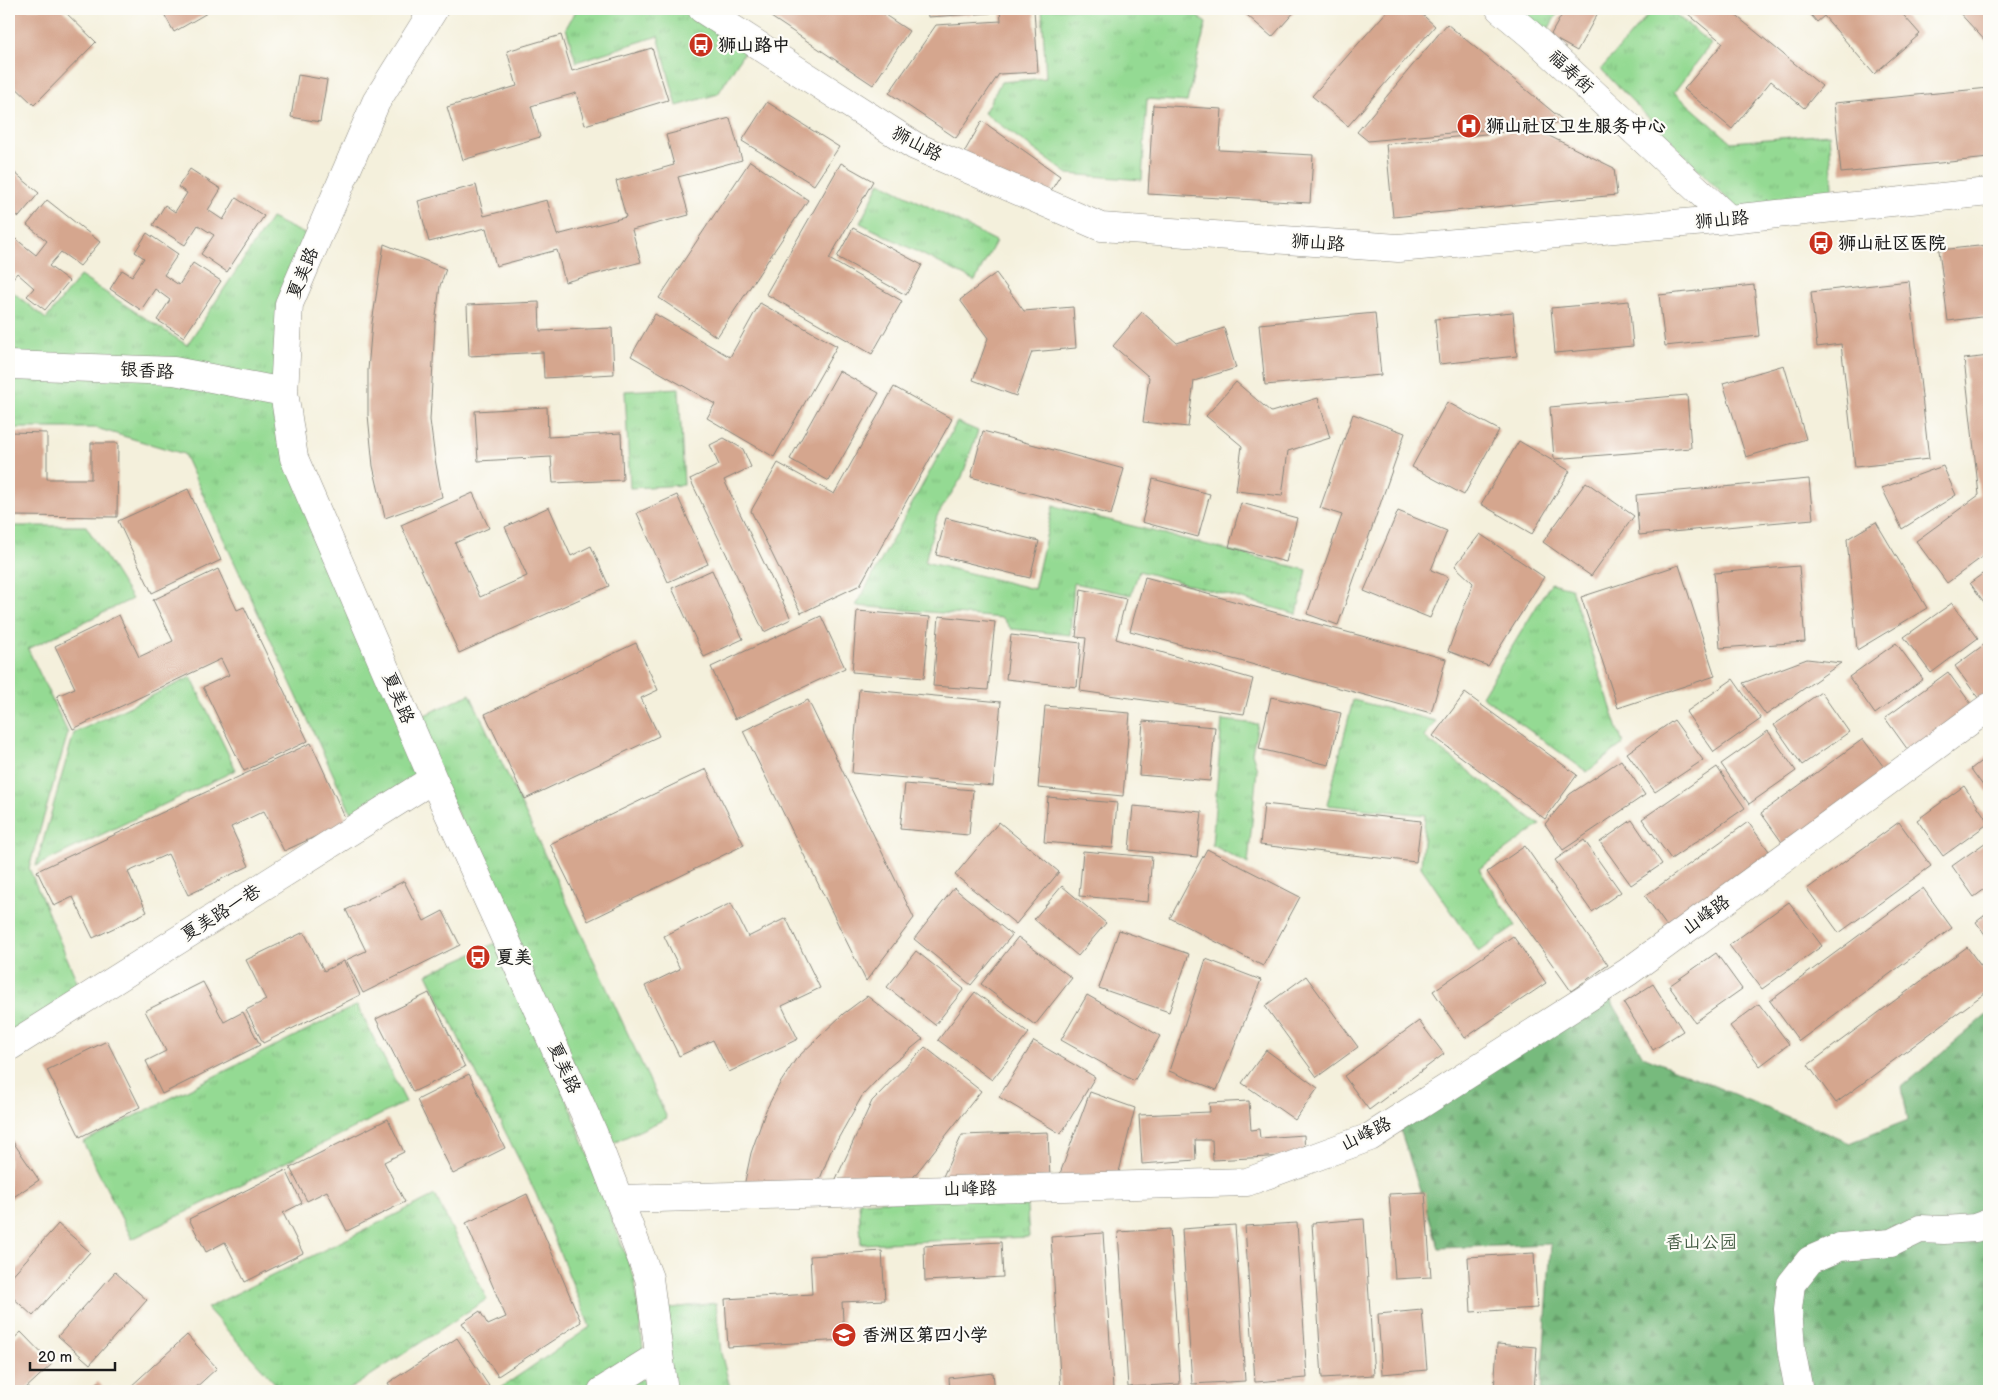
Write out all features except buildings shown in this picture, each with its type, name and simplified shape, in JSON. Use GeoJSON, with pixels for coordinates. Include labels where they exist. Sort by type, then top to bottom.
{"type":"FeatureCollection","features":[{"type":"Feature","properties":{"kind":"street","name":"夏美路"},"geometry":{"type":"LineString","coordinates":[[434,9],[376,102],[289,304],[284,392],[294,458],[433,779],[593,1132],[649,1278],[664,1391]]}},
{"type":"Feature","properties":{"kind":"street","name":"狮山路"},"geometry":{"type":"LineString","coordinates":[[702,9],[915,146],[1101,227],[1398,248],[1729,219],[1989,192]]}},
{"type":"Feature","properties":{"kind":"street","name":"福寿街"},"geometry":{"type":"LineString","coordinates":[[1500,9],[1538,41],[1729,219]]}},
{"type":"Feature","properties":{"kind":"street","name":"银香路"},"geometry":{"type":"LineString","coordinates":[[9,365],[174,372],[284,392]]}},
{"type":"Feature","properties":{"kind":"street","name":"山峰路"},"geometry":{"type":"LineString","coordinates":[[619,1199],[1247,1182],[1370,1137],[1628,972],[1989,707]]}},
{"type":"Feature","properties":{"kind":"street","name":"夏美路一巷"},"geometry":{"type":"LineString","coordinates":[[9,1047],[433,779]]}},
{"type":"Feature","properties":{"kind":"street"},"geometry":{"type":"LineString","coordinates":[[1798,1391],[1791,1348],[1788,1309],[1791,1284],[1810,1260],[1840,1247],[1891,1243],[1920,1229],[1975,1228],[1989,1223]]}},
{"type":"Feature","properties":{"kind":"street"},"geometry":{"type":"LineString","coordinates":[[602,1391],[659,1355]]}},
{"type":"Feature","properties":{"kind":"green space"},"geometry":{"type":"Polygon","coordinates":[[[577,9],[690,9],[748,46],[718,94],[677,106],[658,36],[576,62],[566,28],[577,9]]]}},
{"type":"Feature","properties":{"kind":"green space"},"geometry":{"type":"Polygon","coordinates":[[[1042,9],[1187,9],[1206,23],[1187,102],[1147,99],[1142,180],[1068,174],[984,113],[1001,82],[1046,78],[1042,9]]]}},
{"type":"Feature","properties":{"kind":"green space"},"geometry":{"type":"Polygon","coordinates":[[[1509,9],[1560,9],[1543,38],[1509,9]]]}},
{"type":"Feature","properties":{"kind":"green space"},"geometry":{"type":"Polygon","coordinates":[[[1653,9],[1669,9],[1711,44],[1674,92],[1731,142],[1829,134],[1834,200],[1739,211],[1601,69],[1653,9]]]}},
{"type":"Feature","properties":{"kind":"green space"},"geometry":{"type":"Polygon","coordinates":[[[880,182],[996,241],[975,281],[860,223],[880,182]]]}},
{"type":"Feature","properties":{"kind":"green space"},"geometry":{"type":"Polygon","coordinates":[[[271,218],[311,237],[278,384],[9,356],[9,289],[46,319],[80,276],[187,345],[271,218]]]}},
{"type":"Feature","properties":{"kind":"green space"},"geometry":{"type":"Polygon","coordinates":[[[9,372],[168,377],[279,399],[426,773],[353,817],[184,454],[96,428],[9,428],[9,372]]]}},
{"type":"Feature","properties":{"kind":"green space"},"geometry":{"type":"Polygon","coordinates":[[[679,388],[684,485],[630,488],[625,391],[679,388]]]}},
{"type":"Feature","properties":{"kind":"green space"},"geometry":{"type":"Polygon","coordinates":[[[957,422],[978,431],[962,477],[937,516],[925,562],[1034,589],[1053,506],[1307,570],[1297,614],[1139,571],[1131,595],[1074,583],[1070,635],[1011,629],[1003,618],[856,606],[957,422]]]}},
{"type":"Feature","properties":{"kind":"green space"},"geometry":{"type":"Polygon","coordinates":[[[9,526],[86,526],[132,599],[28,649],[68,733],[29,868],[81,991],[9,1038],[9,526]]]}},
{"type":"Feature","properties":{"kind":"green space"},"geometry":{"type":"Polygon","coordinates":[[[1551,583],[1571,588],[1623,744],[1587,772],[1482,696],[1551,583]]]}},
{"type":"Feature","properties":{"kind":"green space"},"geometry":{"type":"Polygon","coordinates":[[[191,677],[236,770],[36,866],[74,733],[191,677]]]}},
{"type":"Feature","properties":{"kind":"green space"},"geometry":{"type":"Polygon","coordinates":[[[470,694],[667,1118],[611,1144],[414,720],[470,694]]]}},
{"type":"Feature","properties":{"kind":"green space"},"geometry":{"type":"Polygon","coordinates":[[[1353,700],[1436,721],[1424,737],[1540,825],[1479,869],[1516,926],[1479,952],[1421,867],[1425,815],[1327,805],[1353,700]]]}},
{"type":"Feature","properties":{"kind":"green space"},"geometry":{"type":"Polygon","coordinates":[[[1222,720],[1258,724],[1252,753],[1257,769],[1248,864],[1212,845],[1222,720]]]}},
{"type":"Feature","properties":{"kind":"green space"},"geometry":{"type":"Polygon","coordinates":[[[498,942],[565,1094],[635,1280],[648,1391],[496,1391],[590,1327],[536,1194],[427,974],[498,942]]]}},
{"type":"Feature","properties":{"kind":"green space","name":"香山公园"},"geometry":{"type":"Polygon","coordinates":[[[1607,993],[1643,1056],[1850,1143],[1908,1120],[1902,1087],[1989,1013],[1989,1391],[1541,1391],[1551,1244],[1439,1248],[1400,1129],[1607,993]]]}},
{"type":"Feature","properties":{"kind":"green space"},"geometry":{"type":"Polygon","coordinates":[[[357,1005],[406,1102],[132,1239],[83,1142],[357,1005]]]}},
{"type":"Feature","properties":{"kind":"green space"},"geometry":{"type":"Polygon","coordinates":[[[1026,1194],[1029,1237],[861,1244],[859,1202],[1026,1194]]]}},
{"type":"Feature","properties":{"kind":"green space"},"geometry":{"type":"Polygon","coordinates":[[[435,1195],[487,1299],[347,1391],[282,1391],[207,1308],[435,1195]]]}},
{"type":"Feature","properties":{"kind":"green space"},"geometry":{"type":"Polygon","coordinates":[[[716,1303],[721,1353],[731,1391],[672,1391],[662,1309],[716,1303]]]}},
{"type":"Feature","properties":{"kind":"place","name":"狮山路中"},"geometry":{"type":"Point","coordinates":[701,45]}},
{"type":"Feature","properties":{"kind":"place","name":"狮山社区卫生服务中心"},"geometry":{"type":"Point","coordinates":[1469,126]}},
{"type":"Feature","properties":{"kind":"place","name":"狮山社区医院"},"geometry":{"type":"Point","coordinates":[1821,243]}},
{"type":"Feature","properties":{"kind":"place","name":"夏美"},"geometry":{"type":"Point","coordinates":[478,957]}},
{"type":"Feature","properties":{"kind":"place","name":"香洲区第四小学"},"geometry":{"type":"Point","coordinates":[844,1335]}}]}
